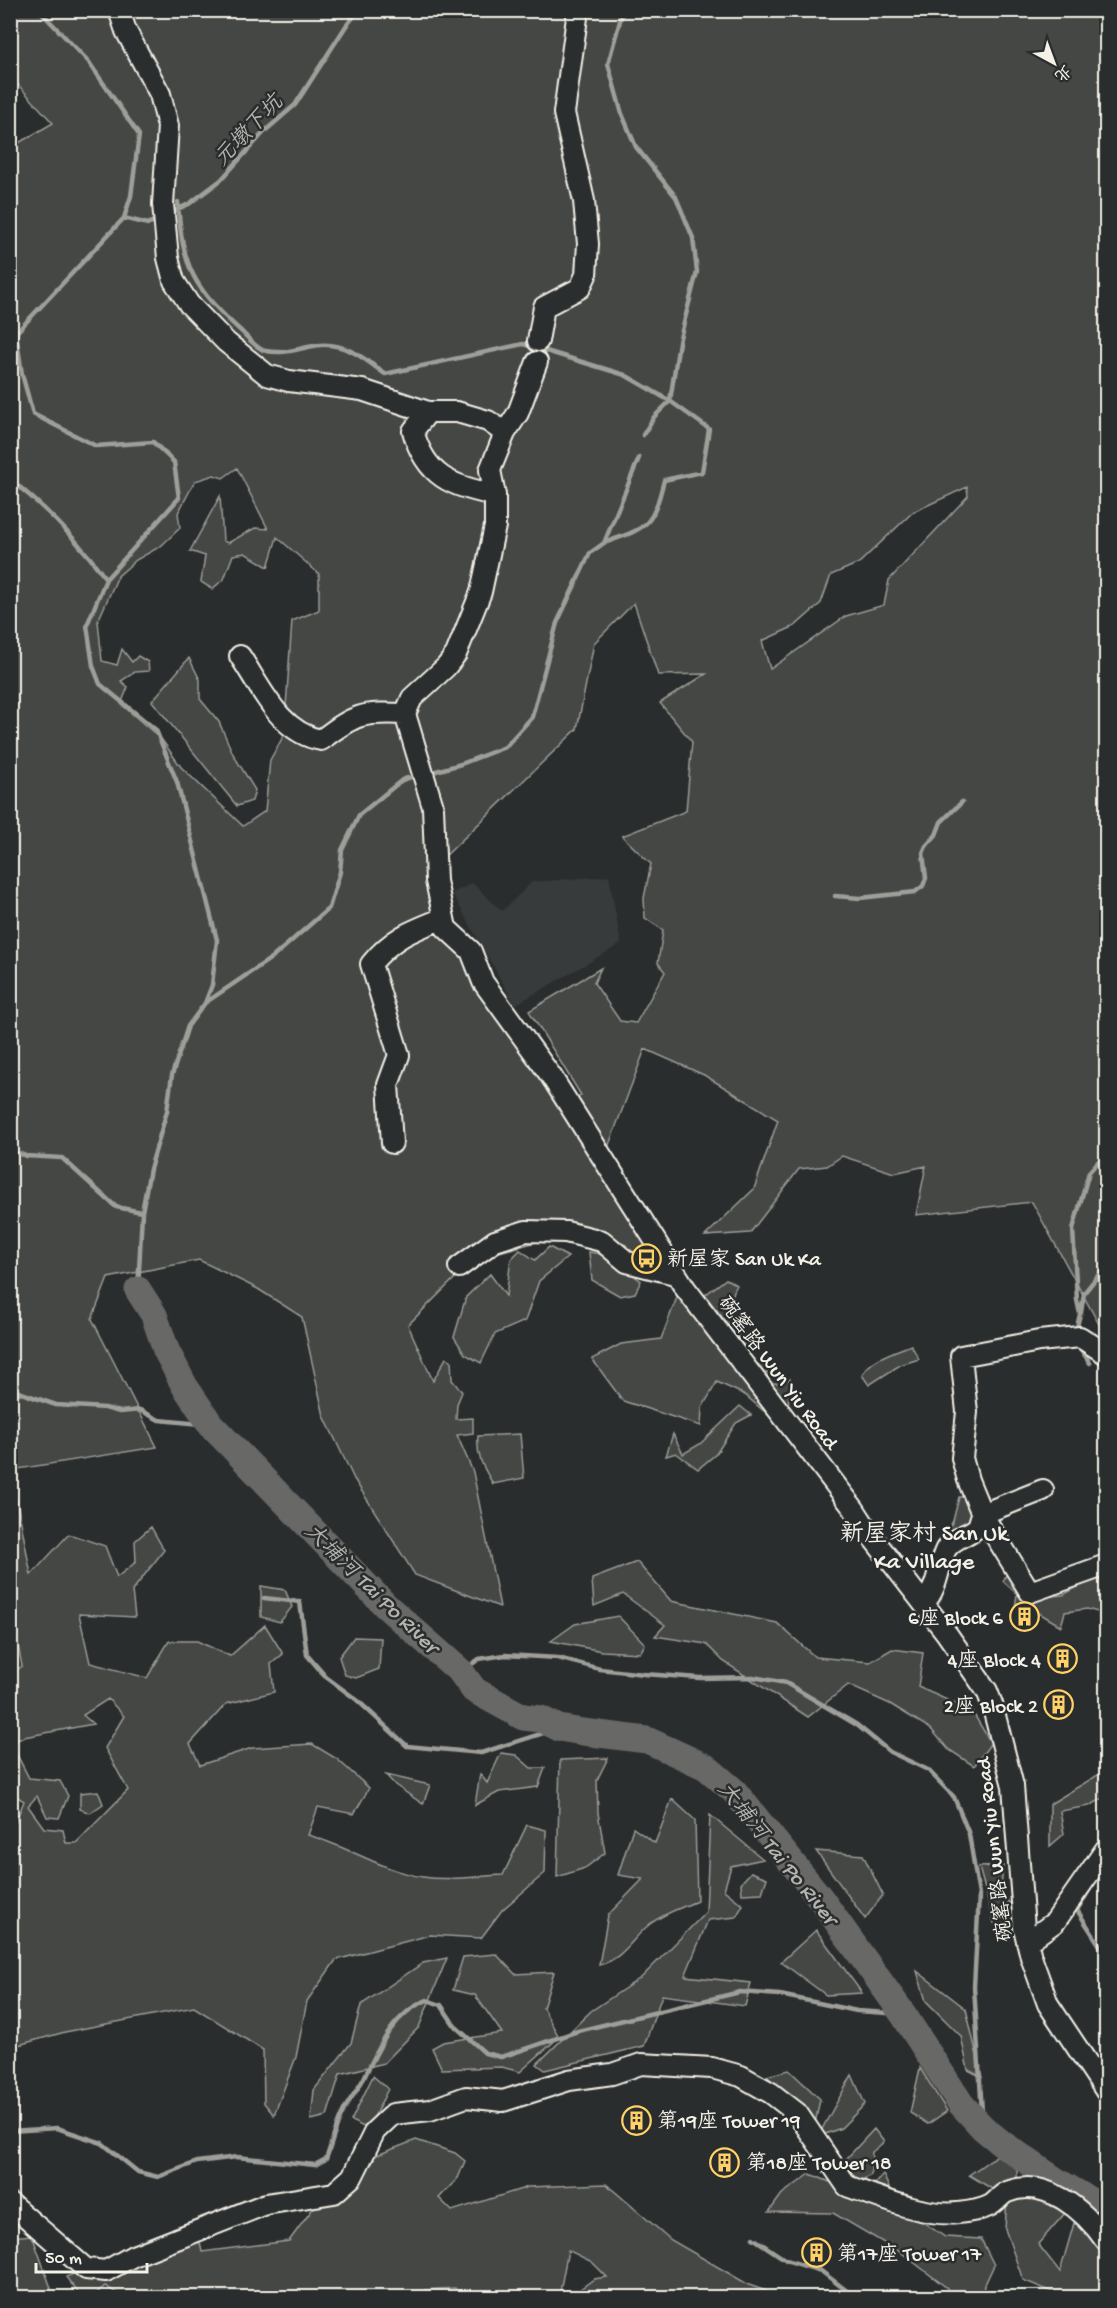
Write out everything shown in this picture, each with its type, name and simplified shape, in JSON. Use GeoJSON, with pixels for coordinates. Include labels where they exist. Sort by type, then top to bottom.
{"type":"FeatureCollection","features":[{"type":"Feature","properties":{"kind":"street"},"geometry":{"type":"LineString","coordinates":[[119,10],[126,31],[160,94],[168,126],[163,204],[168,258],[174,281],[189,304],[226,342],[267,375],[289,381],[362,390],[428,412],[464,414],[488,421],[505,433]]}},
{"type":"Feature","properties":{"kind":"street"},"geometry":{"type":"LineString","coordinates":[[538,340],[544,307],[580,288],[588,262],[584,201],[564,113],[578,10]]}},
{"type":"Feature","properties":{"kind":"street"},"geometry":{"type":"LineString","coordinates":[[240,656],[280,717],[304,737],[321,740],[347,720],[369,712],[405,714],[412,698],[447,667],[456,654],[481,592],[495,526],[495,495],[490,470],[505,433],[518,413],[537,362]]}},
{"type":"Feature","properties":{"kind":"street"},"geometry":{"type":"LineString","coordinates":[[428,412],[413,431],[418,449],[427,463],[438,475],[450,483],[495,495]]}},
{"type":"Feature","properties":{"kind":"street","name":"碗窰路 Wun Yiu Road"},"geometry":{"type":"LineString","coordinates":[[405,714],[433,807],[436,881],[446,928],[471,951],[483,982],[551,1076],[675,1274],[854,1509],[872,1537],[924,1603],[987,1691],[999,1722],[1013,1786],[1027,1942],[1047,2004],[1107,2091]]}},
{"type":"Feature","properties":{"kind":"street"},"geometry":{"type":"LineString","coordinates":[[393,1143],[388,1085],[399,1055],[371,964],[386,945],[410,931],[444,918]]}},
{"type":"Feature","properties":{"kind":"street"},"geometry":{"type":"LineString","coordinates":[[459,1267],[495,1241],[526,1230],[566,1232],[602,1241],[627,1262],[675,1274]]}},
{"type":"Feature","properties":{"kind":"street"},"geometry":{"type":"LineString","coordinates":[[1107,1354],[1073,1339],[1039,1341],[961,1356],[967,1412],[962,1458],[982,1514],[1030,1592],[1107,1565]]}},
{"type":"Feature","properties":{"kind":"street"},"geometry":{"type":"LineString","coordinates":[[982,1514],[1043,1490]]}},
{"type":"Feature","properties":{"kind":"street"},"geometry":{"type":"LineString","coordinates":[[924,1603],[943,1566],[945,1550],[953,1540],[978,1527],[982,1514]]}},
{"type":"Feature","properties":{"kind":"street"},"geometry":{"type":"LineString","coordinates":[[1027,1942],[1055,1922],[1107,1850]]}},
{"type":"Feature","properties":{"kind":"street"},"geometry":{"type":"LineString","coordinates":[[10,2203],[86,2269],[106,2271],[133,2256],[266,2204],[334,2193],[352,2177],[375,2131],[393,2114],[430,2110],[466,2097],[503,2101],[569,2080],[612,2074],[641,2064],[690,2065],[741,2076],[771,2093],[797,2113],[847,2186],[933,2213],[957,2213],[989,2206],[1005,2193],[1020,2188],[1043,2190],[1071,2204],[1095,2224],[1107,2241]]}},
{"type":"Feature","properties":{"kind":"shaded area"},"geometry":{"type":"Polygon","coordinates":[[[11,11],[1106,11],[1106,1337],[1032,1202],[916,1215],[926,1166],[894,1173],[842,1156],[827,1166],[799,1169],[750,1233],[705,1236],[754,1189],[778,1120],[704,1075],[645,1049],[604,1158],[635,1229],[654,1226],[671,1250],[629,1254],[626,1245],[573,1232],[474,1259],[408,1325],[433,1381],[446,1358],[451,1360],[452,1380],[462,1392],[457,1404],[456,1419],[473,1418],[473,1433],[457,1435],[473,1472],[500,1607],[415,1575],[354,1479],[324,1416],[302,1317],[258,1289],[199,1260],[108,1278],[92,1319],[157,1447],[11,1470],[31,1575],[69,1534],[105,1546],[117,1577],[136,1562],[135,1541],[151,1527],[164,1550],[132,1591],[135,1617],[79,1614],[90,1663],[147,1678],[169,1641],[197,1641],[230,1656],[265,1625],[283,1654],[271,1664],[274,1692],[226,1704],[190,1744],[200,1765],[252,1748],[312,1744],[337,1759],[369,1788],[354,1814],[318,1807],[308,1835],[379,1864],[423,1877],[503,1875],[527,1825],[546,1830],[545,1873],[502,1910],[481,1938],[430,1935],[336,1960],[307,2001],[296,2057],[274,2115],[264,2103],[263,2050],[194,2007],[65,2032],[11,2047],[11,1833],[24,1801],[10,1792],[11,1675],[22,1666],[10,1603],[10,148],[53,123],[11,77],[11,11]],[[237,468],[223,478],[214,475],[195,481],[178,513],[180,528],[161,546],[136,560],[118,576],[98,621],[102,661],[117,665],[122,649],[132,662],[138,656],[148,662],[149,671],[135,672],[121,681],[128,687],[121,704],[162,740],[181,767],[243,826],[265,811],[270,760],[284,735],[292,621],[319,610],[319,574],[277,537],[268,567],[245,553],[233,555],[224,579],[212,589],[201,582],[205,556],[190,551],[220,496],[223,541],[228,543],[255,528],[268,529],[237,468]],[[967,487],[913,512],[859,563],[831,575],[821,603],[795,626],[762,641],[770,669],[846,616],[884,605],[889,580],[968,496],[967,487]],[[634,603],[594,643],[577,729],[437,864],[449,920],[523,1029],[559,1110],[581,1095],[529,1011],[601,968],[594,983],[620,1021],[636,1023],[665,972],[658,963],[663,930],[645,918],[644,898],[651,864],[622,836],[686,811],[692,742],[660,703],[706,674],[658,675],[634,603]],[[108,1699],[83,1715],[93,1724],[24,1737],[11,1743],[29,1778],[60,1781],[68,1796],[59,1818],[47,1817],[37,1796],[28,1806],[44,1828],[63,1830],[66,1843],[76,1843],[128,1790],[105,1748],[124,1716],[108,1699]]]}},
{"type":"Feature","properties":{"kind":"shaded area"},"geometry":{"type":"Polygon","coordinates":[[[189,658],[200,680],[200,699],[219,722],[233,754],[255,790],[252,801],[237,806],[152,701],[189,658]]]}},
{"type":"Feature","properties":{"kind":"shaded area"},"geometry":{"type":"Polygon","coordinates":[[[609,876],[621,944],[515,1005],[452,893],[472,883],[502,911],[532,882],[609,876]]]}},
{"type":"Feature","properties":{"kind":"shaded area"},"geometry":{"type":"Polygon","coordinates":[[[549,1247],[568,1257],[539,1281],[525,1321],[495,1334],[481,1363],[465,1354],[454,1337],[466,1297],[490,1274],[506,1296],[511,1259],[520,1250],[535,1260],[549,1247]]]}},
{"type":"Feature","properties":{"kind":"shaded area"},"geometry":{"type":"Polygon","coordinates":[[[589,1252],[608,1255],[641,1281],[635,1293],[620,1296],[592,1280],[589,1252]]]}},
{"type":"Feature","properties":{"kind":"shaded area"},"geometry":{"type":"Polygon","coordinates":[[[726,1279],[737,1285],[731,1304],[734,1319],[756,1349],[748,1351],[705,1295],[726,1279]]]}},
{"type":"Feature","properties":{"kind":"shaded area"},"geometry":{"type":"Polygon","coordinates":[[[679,1292],[751,1365],[764,1364],[770,1383],[790,1379],[788,1409],[772,1418],[745,1395],[717,1382],[702,1408],[701,1426],[623,1401],[592,1359],[621,1344],[661,1339],[679,1292]]]}},
{"type":"Feature","properties":{"kind":"shaded area"},"geometry":{"type":"Polygon","coordinates":[[[911,1345],[919,1359],[900,1365],[869,1385],[862,1375],[871,1364],[883,1356],[911,1345]]]}},
{"type":"Feature","properties":{"kind":"shaded area"},"geometry":{"type":"Polygon","coordinates":[[[740,1406],[751,1415],[736,1423],[716,1454],[698,1469],[676,1453],[666,1456],[673,1434],[683,1454],[700,1444],[740,1406]]]}},
{"type":"Feature","properties":{"kind":"shaded area"},"geometry":{"type":"Polygon","coordinates":[[[520,1434],[524,1478],[493,1484],[479,1455],[478,1436],[520,1434]]]}},
{"type":"Feature","properties":{"kind":"shaded area"},"geometry":{"type":"Polygon","coordinates":[[[987,1496],[996,1518],[978,1542],[951,1552],[942,1540],[953,1521],[959,1497],[987,1496]]]}},
{"type":"Feature","properties":{"kind":"shaded area"},"geometry":{"type":"Polygon","coordinates":[[[637,1562],[671,1601],[777,1623],[815,1657],[870,1662],[892,1649],[923,1653],[918,1687],[972,1711],[991,1743],[974,1766],[948,1749],[931,1729],[890,1704],[848,1685],[808,1717],[723,1661],[706,1644],[655,1636],[665,1625],[623,1594],[594,1606],[592,1579],[637,1562]]]}},
{"type":"Feature","properties":{"kind":"shaded area"},"geometry":{"type":"Polygon","coordinates":[[[1106,1571],[1106,1610],[1101,1613],[1087,1609],[1065,1612],[1061,1626],[1024,1604],[1015,1608],[1017,1594],[1003,1581],[1008,1572],[1030,1598],[1063,1595],[1106,1571]]]}},
{"type":"Feature","properties":{"kind":"shaded area"},"geometry":{"type":"Polygon","coordinates":[[[261,1586],[285,1590],[292,1607],[280,1622],[261,1617],[261,1586]]]}},
{"type":"Feature","properties":{"kind":"shaded area"},"geometry":{"type":"Polygon","coordinates":[[[618,1616],[645,1644],[640,1653],[602,1651],[551,1641],[575,1624],[618,1616]]]}},
{"type":"Feature","properties":{"kind":"shaded area"},"geometry":{"type":"Polygon","coordinates":[[[354,1637],[381,1638],[379,1669],[356,1678],[345,1675],[339,1657],[354,1637]]]}},
{"type":"Feature","properties":{"kind":"shaded area"},"geometry":{"type":"Polygon","coordinates":[[[501,1753],[516,1755],[531,1768],[545,1768],[538,1787],[499,1792],[475,1805],[480,1774],[487,1783],[501,1753]]]}},
{"type":"Feature","properties":{"kind":"shaded area"},"geometry":{"type":"Polygon","coordinates":[[[608,1758],[597,1780],[598,1813],[605,1853],[585,1868],[557,1877],[560,1760],[608,1758]]]}},
{"type":"Feature","properties":{"kind":"shaded area"},"geometry":{"type":"Polygon","coordinates":[[[1106,1770],[1106,1797],[1089,1806],[1060,1811],[1064,1834],[1050,1846],[1050,1804],[1106,1770]]]}},
{"type":"Feature","properties":{"kind":"shaded area"},"geometry":{"type":"Polygon","coordinates":[[[386,1775],[430,1785],[423,1804],[395,1785],[386,1775]]]}},
{"type":"Feature","properties":{"kind":"shaded area"},"geometry":{"type":"Polygon","coordinates":[[[98,1791],[103,1804],[90,1813],[80,1809],[80,1793],[98,1791]]]}},
{"type":"Feature","properties":{"kind":"shaded area"},"geometry":{"type":"Polygon","coordinates":[[[672,1799],[695,1820],[697,1901],[655,1920],[615,1958],[599,1965],[608,1915],[643,1879],[618,1875],[633,1828],[655,1843],[672,1799]]]}},
{"type":"Feature","properties":{"kind":"shaded area"},"geometry":{"type":"Polygon","coordinates":[[[710,1815],[763,1859],[731,1866],[724,1890],[743,1905],[736,1917],[708,1920],[685,1976],[751,1983],[745,2006],[662,1995],[644,2046],[545,2070],[537,2064],[591,2011],[642,1977],[706,1912],[710,1815]]]}},
{"type":"Feature","properties":{"kind":"shaded area"},"geometry":{"type":"Polygon","coordinates":[[[816,1851],[863,1855],[883,1895],[865,1919],[816,1851]]]}},
{"type":"Feature","properties":{"kind":"shaded area"},"geometry":{"type":"Polygon","coordinates":[[[1003,1866],[1001,1891],[1012,1907],[1002,1929],[994,1923],[979,1867],[1003,1866]]]}},
{"type":"Feature","properties":{"kind":"shaded area"},"geometry":{"type":"Polygon","coordinates":[[[751,1872],[767,1878],[762,1893],[742,1894],[741,1883],[751,1872]]]}},
{"type":"Feature","properties":{"kind":"shaded area"},"geometry":{"type":"Polygon","coordinates":[[[816,1930],[862,1993],[826,1995],[781,1962],[816,1930]]]}},
{"type":"Feature","properties":{"kind":"shaded area"},"geometry":{"type":"Polygon","coordinates":[[[496,1954],[515,1974],[554,1972],[543,2008],[559,2037],[520,2072],[502,2067],[442,2069],[432,2048],[443,2042],[502,2033],[475,1995],[453,1990],[463,1957],[496,1954]]]}},
{"type":"Feature","properties":{"kind":"shaded area"},"geometry":{"type":"Polygon","coordinates":[[[447,1958],[419,2027],[384,2063],[340,2074],[327,2116],[311,2120],[314,2090],[351,2043],[361,2005],[423,1963],[447,1958]]]}},
{"type":"Feature","properties":{"kind":"shaded area"},"geometry":{"type":"Polygon","coordinates":[[[917,1971],[966,2009],[982,2077],[968,2070],[961,2036],[926,2001],[917,1971]]]}},
{"type":"Feature","properties":{"kind":"shaded area"},"geometry":{"type":"Polygon","coordinates":[[[920,2068],[947,2111],[928,2124],[910,2113],[920,2068]]]}},
{"type":"Feature","properties":{"kind":"shaded area"},"geometry":{"type":"Polygon","coordinates":[[[789,2070],[820,2099],[815,2124],[767,2076],[789,2070]]]}},
{"type":"Feature","properties":{"kind":"shaded area"},"geometry":{"type":"Polygon","coordinates":[[[852,2075],[865,2104],[841,2128],[820,2136],[822,2129],[852,2075]]]}},
{"type":"Feature","properties":{"kind":"shaded area"},"geometry":{"type":"Polygon","coordinates":[[[373,2076],[388,2089],[368,2129],[351,2121],[373,2076]]]}},
{"type":"Feature","properties":{"kind":"shaded area"},"geometry":{"type":"Polygon","coordinates":[[[874,2129],[884,2142],[872,2152],[871,2175],[862,2180],[848,2176],[847,2158],[874,2129]]]}},
{"type":"Feature","properties":{"kind":"shaded area"},"geometry":{"type":"Polygon","coordinates":[[[416,2140],[455,2153],[465,2161],[458,2178],[439,2198],[452,2211],[528,2187],[606,2184],[671,2240],[749,2285],[766,2291],[772,2297],[581,2297],[576,2292],[594,2279],[607,2277],[592,2262],[568,2250],[559,2297],[460,2297],[455,2288],[425,2290],[432,2298],[125,2298],[105,2286],[92,2297],[82,2298],[66,2277],[127,2253],[170,2251],[173,2228],[195,2220],[202,2252],[289,2241],[317,2203],[367,2159],[416,2140]]]}},
{"type":"Feature","properties":{"kind":"shaded area"},"geometry":{"type":"Polygon","coordinates":[[[996,2156],[1017,2156],[1017,2190],[1066,2212],[1038,2244],[1060,2272],[1074,2223],[1106,2238],[1106,2297],[1065,2297],[1023,2280],[1005,2229],[1007,2198],[969,2175],[996,2156]]]}},
{"type":"Feature","properties":{"kind":"shaded area"},"geometry":{"type":"Polygon","coordinates":[[[810,2174],[865,2196],[883,2174],[896,2204],[945,2237],[981,2239],[994,2265],[979,2297],[949,2297],[947,2288],[903,2254],[833,2213],[769,2212],[782,2194],[810,2174]]]}},
{"type":"Feature","properties":{"kind":"shaded area"},"geometry":{"type":"Polygon","coordinates":[[[32,2235],[51,2288],[48,2297],[11,2297],[11,2237],[32,2235]]]}},
{"type":"Feature","properties":{"kind":"waterway"},"geometry":{"type":"LineString","coordinates":[[39,10],[88,61],[139,135],[131,196],[124,218],[16,333],[22,374],[33,414],[96,446],[153,442],[174,462],[179,498],[106,579],[87,625],[93,666],[100,684],[156,730],[177,782],[217,940],[212,985],[205,1003]]}},
{"type":"Feature","properties":{"kind":"waterway","name":"元墩下坑"},"geometry":{"type":"LineString","coordinates":[[169,213],[189,204],[221,180],[265,131],[295,105],[346,26],[359,10]]}},
{"type":"Feature","properties":{"kind":"waterway"},"geometry":{"type":"LineString","coordinates":[[623,10],[608,64],[622,114],[636,147],[676,197],[693,238],[697,272],[679,342],[670,401],[654,417],[643,435]]}},
{"type":"Feature","properties":{"kind":"waterway"},"geometry":{"type":"LineString","coordinates":[[178,202],[187,260],[201,289],[225,316],[263,350],[280,352],[330,345],[355,353],[385,374],[523,344],[625,375],[670,401],[709,429],[702,472],[664,480],[656,507],[646,523],[631,533],[604,543]]}},
{"type":"Feature","properties":{"kind":"waterway","name":"元墩下坑"},"geometry":{"type":"LineString","coordinates":[[124,218],[148,224],[159,218]]}},
{"type":"Feature","properties":{"kind":"waterway"},"geometry":{"type":"LineString","coordinates":[[429,773],[461,764],[505,747],[532,717],[557,623],[590,553],[604,543],[639,458]]}},
{"type":"Feature","properties":{"kind":"waterway"},"geometry":{"type":"LineString","coordinates":[[10,479],[62,526],[106,579]]}},
{"type":"Feature","properties":{"kind":"waterway"},"geometry":{"type":"LineString","coordinates":[[138,1290],[142,1212],[150,1169],[167,1111],[172,1075],[188,1026],[205,1003],[273,957],[329,908],[340,872],[342,850],[359,815],[402,780],[417,775]]}},
{"type":"Feature","properties":{"kind":"waterway"},"geometry":{"type":"LineString","coordinates":[[835,896],[860,898],[915,892],[923,886],[926,878],[923,853],[926,846],[936,835],[941,822],[962,802]]}},
{"type":"Feature","properties":{"kind":"waterway"},"geometry":{"type":"LineString","coordinates":[[10,1150],[26,1156],[62,1158],[116,1207],[142,1212]]}},
{"type":"Feature","properties":{"kind":"waterway"},"geometry":{"type":"LineString","coordinates":[[1076,1331],[1080,1314],[1077,1300],[1073,1229],[1089,1172],[1106,1153]]}},
{"type":"Feature","properties":{"kind":"waterway"},"geometry":{"type":"LineString","coordinates":[[1081,1313],[1084,1293],[1105,1267],[1106,1261]]}},
{"type":"Feature","properties":{"kind":"waterway","name":"大埔河 Tai Po River"},"geometry":{"type":"LineString","coordinates":[[138,1290],[154,1315],[166,1350],[184,1385],[211,1425],[386,1606],[461,1672],[474,1690],[523,1717],[541,1719],[559,1728],[647,1740],[706,1767],[734,1791],[821,1899],[903,2014],[961,2104],[983,2128],[1004,2145],[1055,2180],[1106,2210]]}},
{"type":"Feature","properties":{"kind":"waterway"},"geometry":{"type":"LineString","coordinates":[[1078,1345],[1090,1363]]}},
{"type":"Feature","properties":{"kind":"waterway"},"geometry":{"type":"LineString","coordinates":[[10,1389],[56,1405],[105,1408],[120,1412],[140,1410],[159,1420],[211,1425]]}},
{"type":"Feature","properties":{"kind":"waterway"},"geometry":{"type":"LineString","coordinates":[[264,1598],[300,1602],[307,1655],[326,1677],[357,1700],[407,1746],[481,1753],[559,1728]]}},
{"type":"Feature","properties":{"kind":"waterway"},"geometry":{"type":"LineString","coordinates":[[461,1672],[479,1659],[505,1655],[558,1658],[600,1669],[644,1674],[700,1678],[753,1677],[786,1683],[857,1725],[890,1752],[928,1770],[954,1797],[969,1834],[979,1895],[974,1987],[983,2128]]}},
{"type":"Feature","properties":{"kind":"waterway"},"geometry":{"type":"LineString","coordinates":[[1091,1887],[1077,1910],[1106,1955]]}},
{"type":"Feature","properties":{"kind":"waterway"},"geometry":{"type":"LineString","coordinates":[[10,2131],[57,2128],[102,2143],[138,2172],[158,2177],[197,2162],[237,2157],[315,2165],[326,2159],[344,2110],[388,2033],[405,2014],[427,2000],[441,2005],[455,2026],[485,2053],[501,2057],[578,2031],[740,1992],[780,1995],[857,2011],[903,2014]]}},
{"type":"Feature","properties":{"kind":"waterway"},"geometry":{"type":"LineString","coordinates":[[753,2238],[786,2260],[821,2271],[856,2298]]}},
{"type":"Feature","properties":{"kind":"place","name":"新屋家 San Uk Ka"},"geometry":{"type":"Point","coordinates":[646,1258]}},
{"type":"Feature","properties":{"kind":"place","name":"6座 Block 6"},"geometry":{"type":"Point","coordinates":[1024,1617]}},
{"type":"Feature","properties":{"kind":"place","name":"4座 Block 4"},"geometry":{"type":"Point","coordinates":[1062,1659]}},
{"type":"Feature","properties":{"kind":"place","name":"2座 Block 2"},"geometry":{"type":"Point","coordinates":[1059,1705]}},
{"type":"Feature","properties":{"kind":"place","name":"第19座 Tower 19"},"geometry":{"type":"Point","coordinates":[636,2120]}},
{"type":"Feature","properties":{"kind":"place","name":"第18座 Tower 18"},"geometry":{"type":"Point","coordinates":[725,2162]}},
{"type":"Feature","properties":{"kind":"place","name":"第17座 Tower 17"},"geometry":{"type":"Point","coordinates":[816,2253]}},
{"type":"Feature","properties":{"kind":"district","name":"新屋家村 San Uk Ka Village"},"geometry":{"type":"Point","coordinates":[924,1546]}}]}
